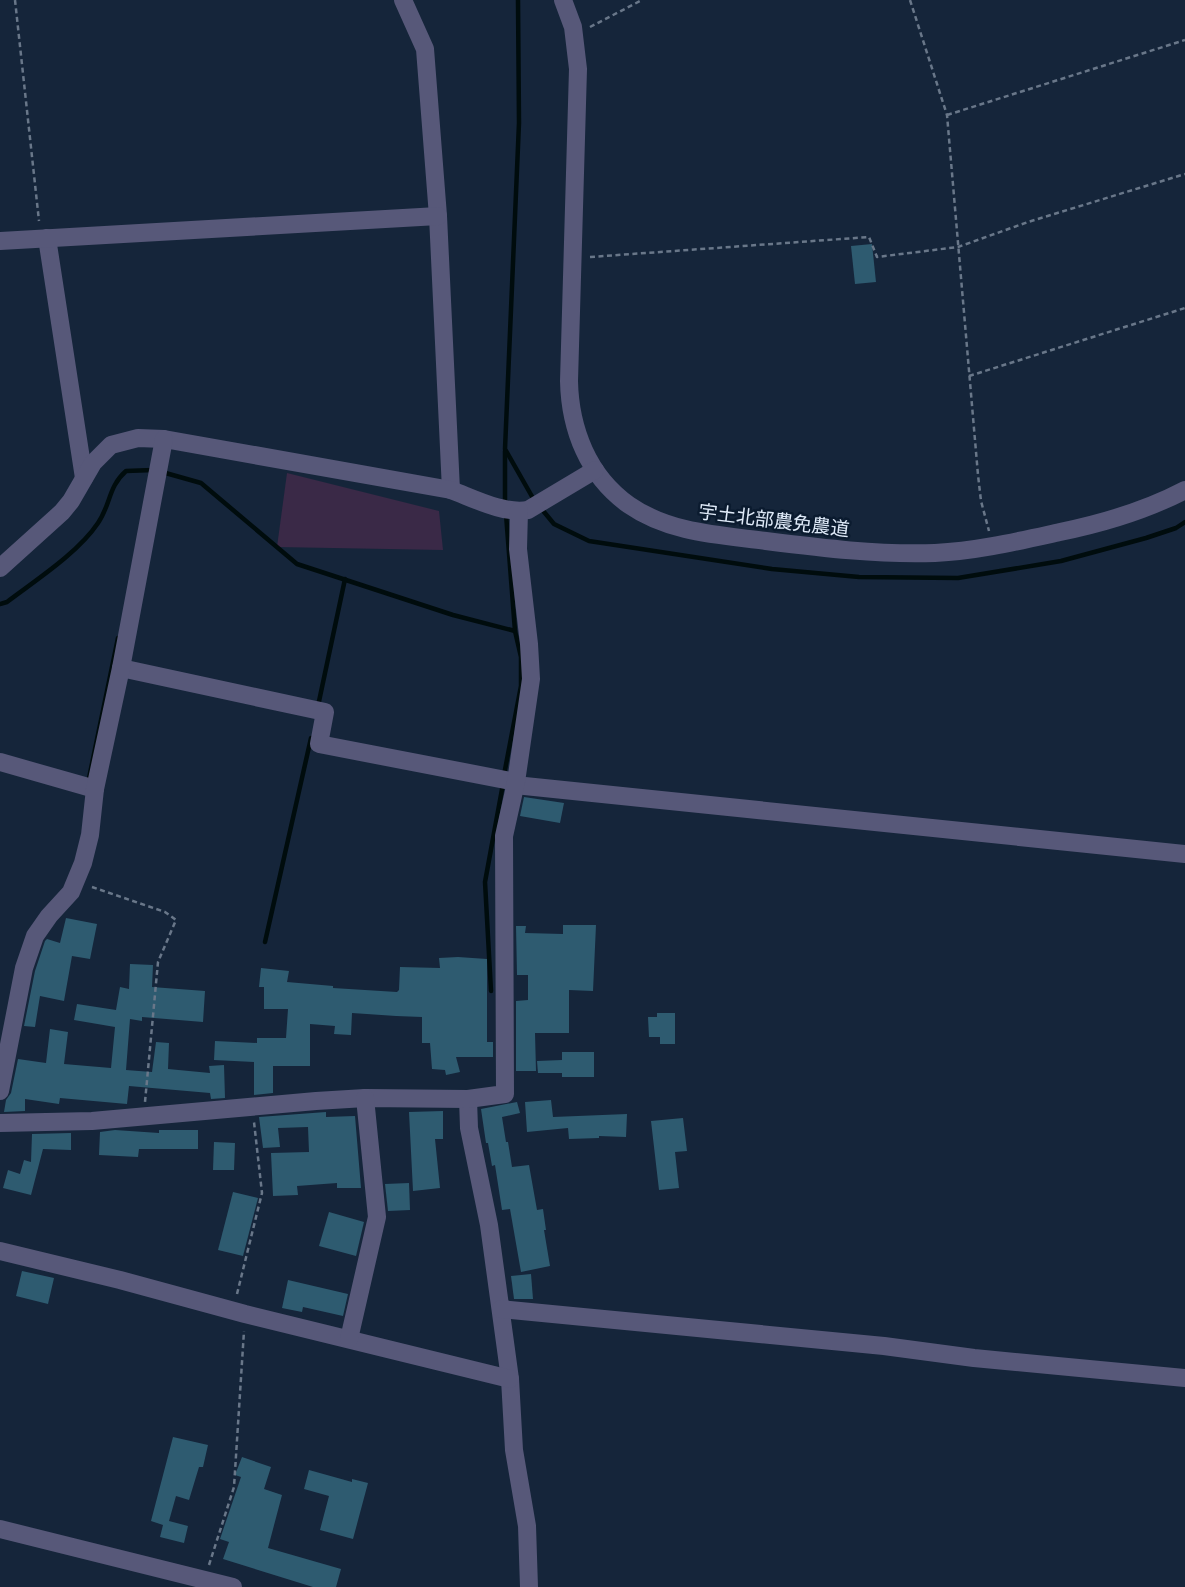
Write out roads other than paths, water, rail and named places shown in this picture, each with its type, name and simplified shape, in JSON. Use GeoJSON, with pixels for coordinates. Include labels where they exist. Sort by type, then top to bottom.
{"type":"FeatureCollection","features":[{"type":"Feature","properties":{"kind":"street"},"geometry":{"type":"LineString","coordinates":[[403,0],[425,49],[438,216],[452,490]]}},
{"type":"Feature","properties":{"kind":"street","name":"宇土北部農免農道"},"geometry":{"type":"LineString","coordinates":[[563,0],[574,35],[579,101],[572,258],[569,381],[571,416],[585,454],[595,470],[606,484],[630,505],[644,514],[687,530],[852,551],[936,553],[993,545],[1117,519],[1185,490]]}},
{"type":"Feature","properties":{"kind":"street"},"geometry":{"type":"LineString","coordinates":[[0,241],[438,216]]}},
{"type":"Feature","properties":{"kind":"street"},"geometry":{"type":"LineString","coordinates":[[44,238],[83,478]]}},
{"type":"Feature","properties":{"kind":"street"},"geometry":{"type":"LineString","coordinates":[[0,568],[62,512],[101,453],[111,445],[138,438],[164,439],[452,490],[519,511],[528,510],[595,470]]}},
{"type":"Feature","properties":{"kind":"street"},"geometry":{"type":"LineString","coordinates":[[0,1091],[24,968],[35,936],[71,892],[90,835],[95,789],[121,668],[164,439]]}},
{"type":"Feature","properties":{"kind":"street"},"geometry":{"type":"LineString","coordinates":[[0,1123],[92,1121],[365,1098],[468,1099],[505,1094],[504,836],[516,784],[531,679],[518,549],[519,511]]}},
{"type":"Feature","properties":{"kind":"street"},"geometry":{"type":"LineString","coordinates":[[121,668],[325,712],[319,744],[516,784],[1185,854]]}},
{"type":"Feature","properties":{"kind":"street"},"geometry":{"type":"LineString","coordinates":[[0,762],[95,789]]}},
{"type":"Feature","properties":{"kind":"street"},"geometry":{"type":"LineString","coordinates":[[349,1339],[377,1217],[365,1098]]}},
{"type":"Feature","properties":{"kind":"street"},"geometry":{"type":"LineString","coordinates":[[468,1099],[469,1128],[489,1225],[510,1379],[514,1450],[527,1525],[529,1587]]}},
{"type":"Feature","properties":{"kind":"street"},"geometry":{"type":"LineString","coordinates":[[0,1251],[510,1379]]}},
{"type":"Feature","properties":{"kind":"street"},"geometry":{"type":"LineString","coordinates":[[501,1309],[1185,1378]]}},
{"type":"Feature","properties":{"kind":"street"},"geometry":{"type":"LineString","coordinates":[[0,1529],[204,1583],[233,1587]]}},
{"type":"Feature","properties":{"kind":"waterway"},"geometry":{"type":"LineString","coordinates":[[518,0],[519,123],[505,449],[534,500]]}},
{"type":"Feature","properties":{"kind":"waterway"},"geometry":{"type":"LineString","coordinates":[[505,451],[505,505]]}},
{"type":"Feature","properties":{"kind":"waterway"},"geometry":{"type":"LineString","coordinates":[[0,604],[7,602],[43,575],[90,534],[98,523],[116,483],[126,471],[153,470]]}},
{"type":"Feature","properties":{"kind":"waterway"},"geometry":{"type":"LineString","coordinates":[[162,472],[201,483],[297,564],[453,615],[515,631]]}},
{"type":"Feature","properties":{"kind":"waterway"},"geometry":{"type":"LineString","coordinates":[[540,507],[554,524],[589,541],[772,569],[859,577],[958,578],[1061,561],[1146,538],[1176,528],[1185,522]]}},
{"type":"Feature","properties":{"kind":"waterway"},"geometry":{"type":"LineString","coordinates":[[504,775],[521,686],[521,657],[515,631],[506,514]]}},
{"type":"Feature","properties":{"kind":"waterway"},"geometry":{"type":"LineString","coordinates":[[318,706],[345,579]]}},
{"type":"Feature","properties":{"kind":"waterway"},"geometry":{"type":"LineString","coordinates":[[88,783],[118,638]]}},
{"type":"Feature","properties":{"kind":"waterway"},"geometry":{"type":"LineString","coordinates":[[265,942],[311,738]]}},
{"type":"Feature","properties":{"kind":"waterway"},"geometry":{"type":"LineString","coordinates":[[491,991],[485,882],[503,784]]}}]}
